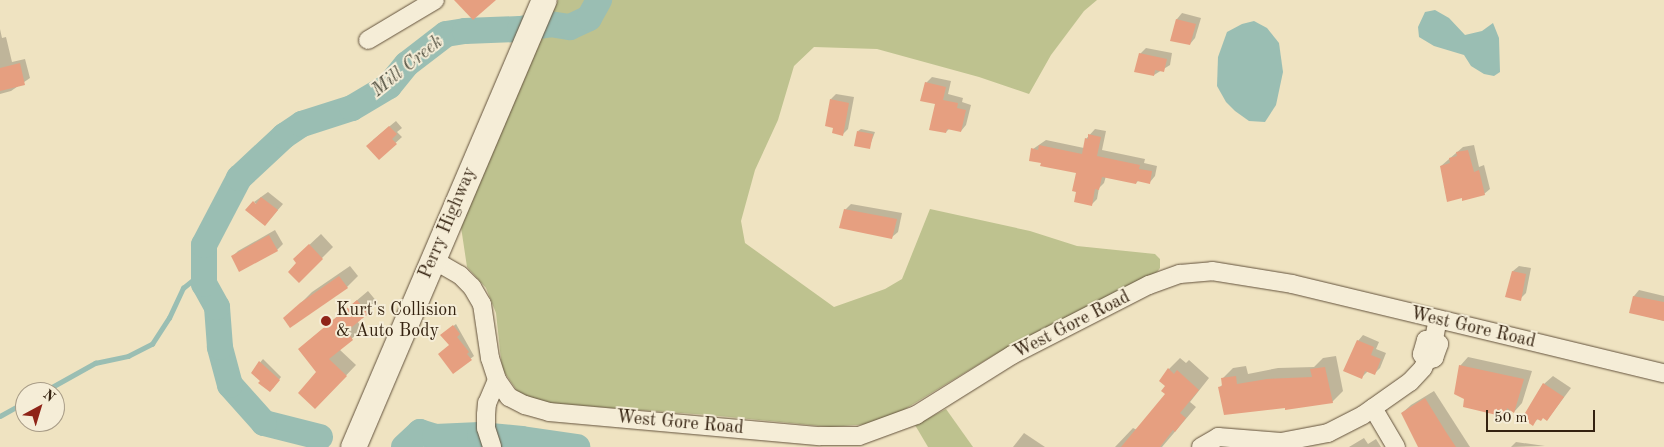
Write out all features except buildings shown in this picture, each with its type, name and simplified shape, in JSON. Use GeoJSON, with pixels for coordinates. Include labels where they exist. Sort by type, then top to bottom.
{"type":"FeatureCollection","features":[{"type":"Feature","properties":{"kind":"main road","name":"Perry Highway"},"geometry":{"type":"LineString","coordinates":[[353,447],[542,6]]}},
{"type":"Feature","properties":{"kind":"street"},"geometry":{"type":"LineString","coordinates":[[368,40],[434,0]]}},
{"type":"Feature","properties":{"kind":"street"},"geometry":{"type":"LineString","coordinates":[[432,259],[460,275],[477,294],[485,316],[490,358],[497,380],[487,404],[486,428],[492,447]]}},
{"type":"Feature","properties":{"kind":"street","name":"West Gore Road"},"geometry":{"type":"LineString","coordinates":[[497,380],[509,396],[525,405],[550,412],[820,436],[859,436],[916,415],[1050,334],[1149,285],[1180,274],[1212,271],[1251,276],[1664,373]]}},
{"type":"Feature","properties":{"kind":"street"},"geometry":{"type":"LineString","coordinates":[[1200,447],[1218,437],[1282,442],[1307,438],[1341,427],[1374,408],[1410,382],[1423,368],[1426,360],[1422,354],[1426,340],[1434,339],[1438,320]]}},
{"type":"Feature","properties":{"kind":"street"},"geometry":{"type":"LineString","coordinates":[[1374,408],[1396,447]]}},
{"type":"Feature","properties":{"kind":"green space"},"geometry":{"type":"Polygon","coordinates":[[[558,0],[1097,0],[1084,11],[1051,55],[1029,94],[979,77],[877,49],[814,47],[794,66],[778,120],[755,170],[741,221],[745,243],[834,307],[885,289],[902,279],[930,209],[1030,231],[1077,246],[1155,254],[1160,259],[1160,268],[1157,272],[994,355],[892,417],[870,424],[830,427],[709,415],[541,403],[520,395],[502,369],[496,313],[486,288],[467,267],[461,227],[558,0]]]}},
{"type":"Feature","properties":{"kind":"green space"},"geometry":{"type":"Polygon","coordinates":[[[946,409],[973,447],[928,447],[915,425],[946,409]]]}},
{"type":"Feature","properties":{"kind":"water"},"geometry":{"type":"Polygon","coordinates":[[[1435,10],[1449,18],[1465,35],[1482,31],[1493,23],[1499,38],[1500,72],[1494,76],[1484,74],[1471,66],[1464,55],[1434,46],[1419,37],[1418,27],[1425,12],[1435,10]]]}},
{"type":"Feature","properties":{"kind":"water"},"geometry":{"type":"Polygon","coordinates":[[[1254,21],[1267,28],[1279,43],[1283,72],[1276,105],[1265,122],[1249,121],[1235,111],[1226,102],[1217,86],[1218,57],[1227,32],[1242,24],[1254,21]]]}},
{"type":"Feature","properties":{"kind":"waterway","name":"Mill Creek"},"geometry":{"type":"LineString","coordinates":[[320,437],[264,423],[230,385],[220,347],[217,307],[204,284],[204,245],[239,178],[284,136],[302,124],[352,108],[389,86],[407,64],[446,34],[465,31],[520,29],[550,24],[570,27],[589,18],[599,0]]}},
{"type":"Feature","properties":{"kind":"waterway","name":"Mill Creek"},"geometry":{"type":"LineString","coordinates":[[61,382],[95,363],[128,356],[152,344],[169,318],[183,288],[205,270]]}},
{"type":"Feature","properties":{"kind":"waterway","name":"Mill Creek"},"geometry":{"type":"LineString","coordinates":[[0,416],[15,408]]}},
{"type":"Feature","properties":{"kind":"waterway","name":"Mill Creek"},"geometry":{"type":"LineString","coordinates":[[404,447],[420,432],[435,437],[480,435],[577,447]]}},
{"type":"Feature","properties":{"kind":"place","name":"Kurt's Collision & Auto Body"},"geometry":{"type":"Point","coordinates":[326,321]}}]}
